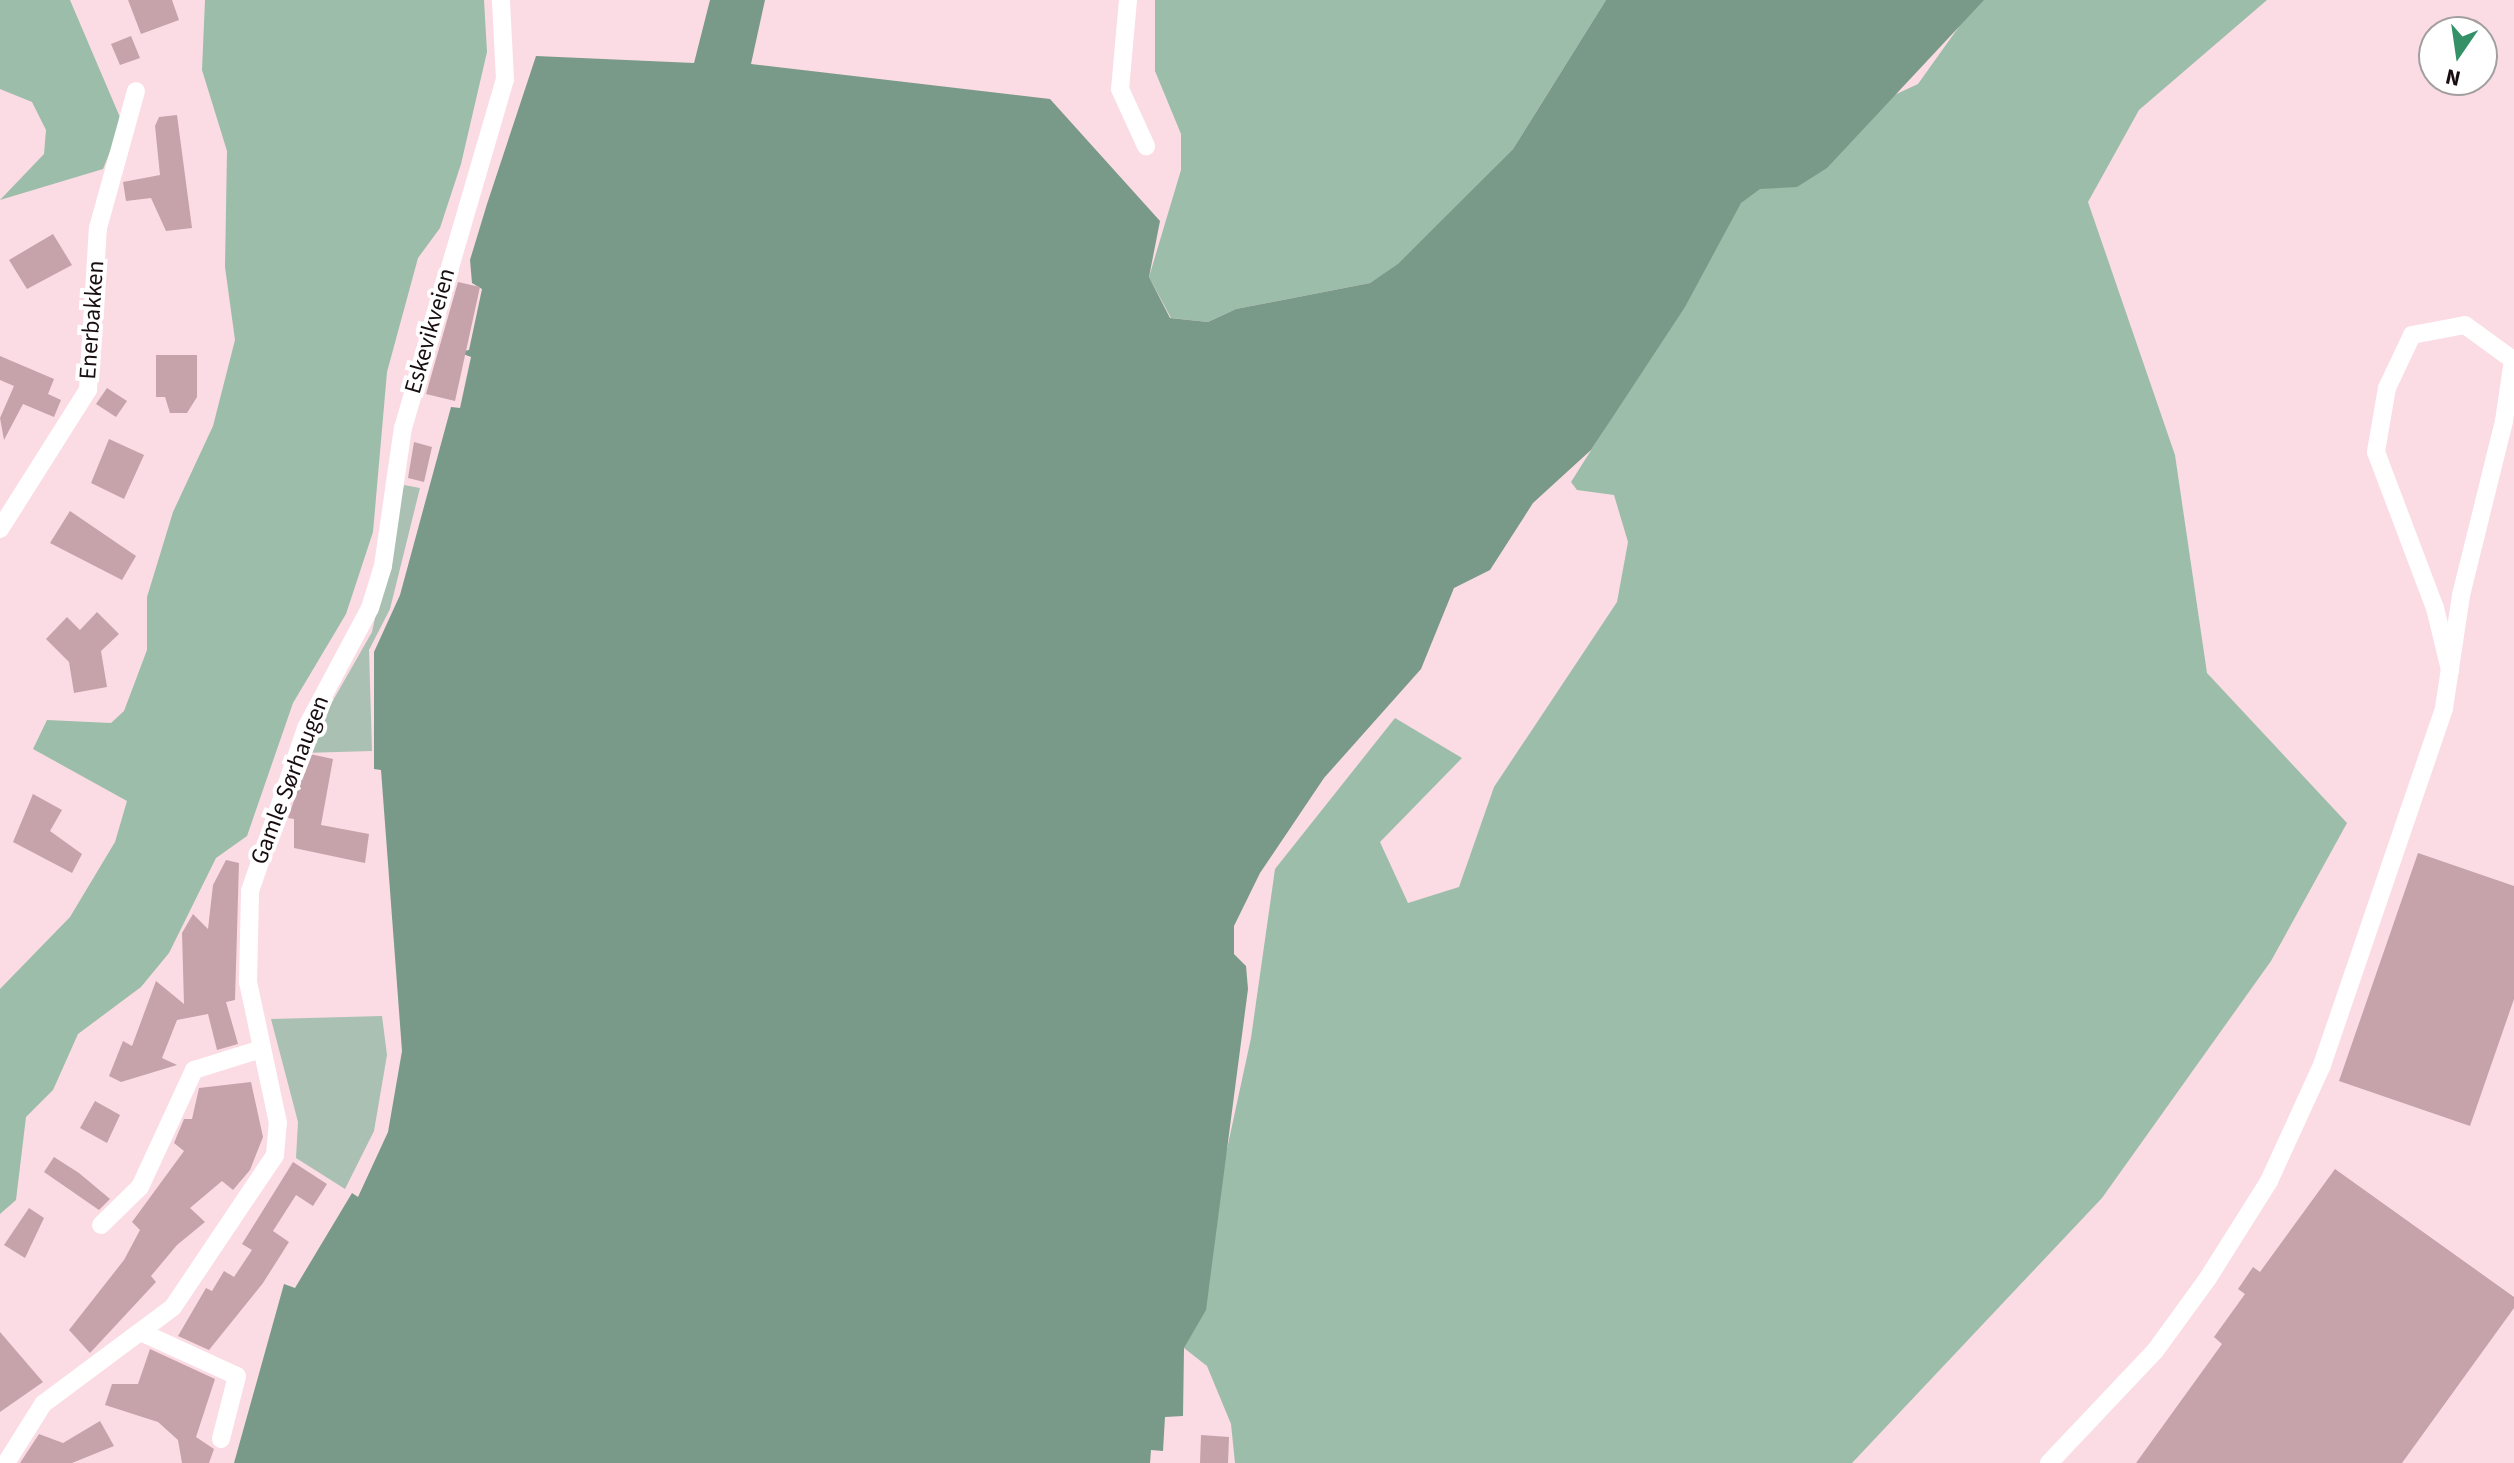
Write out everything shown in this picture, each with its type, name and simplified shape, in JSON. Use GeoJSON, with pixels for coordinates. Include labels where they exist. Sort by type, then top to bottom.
{"type":"FeatureCollection","features":[{"type":"Feature","properties":{"kind":"street","name":"Eskevikveien"},"geometry":{"type":"LineString","coordinates":[[342,658],[383,566],[403,428],[505,80],[501,0]]}},
{"type":"Feature","properties":{"kind":"street"},"geometry":{"type":"LineString","coordinates":[[1128,0],[1120,89],[1146,146]]}},
{"type":"Feature","properties":{"kind":"street","name":"Enerbakken"},"geometry":{"type":"LineString","coordinates":[[0,529],[88,390],[98,228],[117,153],[135,117],[136,91]]}},
{"type":"Feature","properties":{"kind":"street"},"geometry":{"type":"LineString","coordinates":[[2049,1463],[2155,1351],[2223,1253],[2298,1126],[2412,812],[2450,670],[2513,360],[2465,325],[2412,335],[2387,388],[2376,452],[2435,608],[2450,670]]}},
{"type":"Feature","properties":{"kind":"street","name":"Gamle Sørhaugen"},"geometry":{"type":"LineString","coordinates":[[6,1463],[43,1404],[143,1333],[199,1274],[275,1155],[278,1123],[258,1050],[248,982],[253,878],[306,728],[342,658]]}},
{"type":"Feature","properties":{"kind":"street"},"geometry":{"type":"LineString","coordinates":[[101,1225],[140,1187],[194,1070],[258,1050]]}},
{"type":"Feature","properties":{"kind":"street"},"geometry":{"type":"LineString","coordinates":[[143,1333],[237,1376],[221,1439]]}},
{"type":"Feature","properties":{"kind":"shaded area"},"geometry":{"type":"Polygon","coordinates":[[[0,0],[70,0],[122,122],[103,169],[0,200],[44,154],[46,130],[32,102],[0,89],[0,0]]]}},
{"type":"Feature","properties":{"kind":"shaded area"},"geometry":{"type":"Polygon","coordinates":[[[205,0],[484,0],[487,52],[461,164],[440,228],[418,258],[387,372],[373,532],[346,614],[293,703],[247,836],[216,858],[169,953],[141,987],[78,1034],[53,1090],[26,1117],[16,1200],[0,1214],[0,989],[70,917],[115,842],[127,801],[33,749],[47,720],[111,723],[124,711],[147,650],[147,597],[173,512],[213,426],[235,340],[225,267],[227,151],[202,70],[205,0]]]}},
{"type":"Feature","properties":{"kind":"shaded area"},"geometry":{"type":"Polygon","coordinates":[[[710,0],[765,0],[751,64],[1050,99],[1160,221],[1149,277],[1170,318],[1208,322],[1236,309],[1370,283],[1398,264],[1513,149],[1606,0],[1984,0],[1827,168],[1797,187],[1760,189],[1741,203],[1685,307],[1591,450],[1533,503],[1490,570],[1454,588],[1421,669],[1324,778],[1260,873],[1234,926],[1234,954],[1246,966],[1248,989],[1206,1310],[1184,1348],[1183,1416],[1165,1417],[1163,1451],[1151,1450],[1150,1463],[234,1463],[284,1284],[295,1288],[352,1193],[358,1197],[388,1132],[402,1051],[381,770],[374,769],[374,652],[400,595],[451,407],[460,408],[471,357],[458,352],[469,350],[482,289],[472,283],[470,260],[487,204],[536,56],[694,63],[710,0]]]}},
{"type":"Feature","properties":{"kind":"shaded area"},"geometry":{"type":"Polygon","coordinates":[[[1155,0],[1606,0],[1513,149],[1398,265],[1370,283],[1236,309],[1208,322],[1171,318],[1149,277],[1181,170],[1181,134],[1155,71],[1155,0]]]}},
{"type":"Feature","properties":{"kind":"shaded area"},"geometry":{"type":"Polygon","coordinates":[[[1978,0],[2267,0],[2139,110],[2088,202],[2175,455],[2207,673],[2347,823],[2271,961],[2102,1198],[1852,1463],[1235,1463],[1231,1424],[1207,1366],[1184,1348],[1251,1038],[1275,869],[1395,718],[1462,758],[1380,842],[1408,903],[1459,887],[1494,787],[1617,602],[1628,542],[1614,495],[1577,490],[1571,482],[1700,278],[1709,181],[1918,84],[1978,0]]]}},
{"type":"Feature","properties":{"kind":"shaded area"},"geometry":{"type":"Polygon","coordinates":[[[404,485],[420,488],[390,609],[369,650],[372,751],[303,753],[372,632],[404,485]]]}},
{"type":"Feature","properties":{"kind":"shaded area"},"geometry":{"type":"Polygon","coordinates":[[[382,1016],[387,1055],[374,1131],[345,1189],[296,1158],[298,1122],[271,1019],[382,1016]]]}},
{"type":"Feature","properties":{"kind":"building"},"geometry":{"type":"Polygon","coordinates":[[[128,0],[172,0],[179,20],[141,34],[128,0]]]}},
{"type":"Feature","properties":{"kind":"building"},"geometry":{"type":"Polygon","coordinates":[[[131,36],[140,58],[120,65],[111,44],[131,36]]]}},
{"type":"Feature","properties":{"kind":"building"},"geometry":{"type":"Polygon","coordinates":[[[177,115],[192,228],[166,231],[151,198],[126,201],[123,182],[160,175],[155,126],[159,117],[177,115]]]}},
{"type":"Feature","properties":{"kind":"building"},"geometry":{"type":"Polygon","coordinates":[[[53,234],[72,265],[27,289],[9,260],[53,234]]]}},
{"type":"Feature","properties":{"kind":"building"},"geometry":{"type":"Polygon","coordinates":[[[458,282],[480,287],[455,401],[426,394],[458,282]]]}},
{"type":"Feature","properties":{"kind":"building"},"geometry":{"type":"Polygon","coordinates":[[[156,355],[197,355],[197,397],[187,413],[170,413],[165,397],[156,397],[156,355]]]}},
{"type":"Feature","properties":{"kind":"building"},"geometry":{"type":"Polygon","coordinates":[[[0,356],[54,379],[48,394],[61,400],[54,417],[23,404],[4,440],[0,418],[14,386],[0,380],[0,356]]]}},
{"type":"Feature","properties":{"kind":"building"},"geometry":{"type":"Polygon","coordinates":[[[107,388],[127,401],[116,417],[96,404],[107,388]]]}},
{"type":"Feature","properties":{"kind":"building"},"geometry":{"type":"Polygon","coordinates":[[[109,439],[144,455],[124,499],[91,483],[109,439]]]}},
{"type":"Feature","properties":{"kind":"building"},"geometry":{"type":"Polygon","coordinates":[[[414,442],[432,447],[424,482],[408,478],[414,442]]]}},
{"type":"Feature","properties":{"kind":"building"},"geometry":{"type":"Polygon","coordinates":[[[70,511],[136,556],[122,580],[50,543],[70,511]]]}},
{"type":"Feature","properties":{"kind":"building"},"geometry":{"type":"Polygon","coordinates":[[[97,612],[119,634],[101,651],[107,687],[74,693],[69,662],[46,639],[67,617],[80,630],[97,612]]]}},
{"type":"Feature","properties":{"kind":"building"},"geometry":{"type":"Polygon","coordinates":[[[310,754],[333,759],[321,825],[369,834],[365,863],[294,848],[294,819],[288,818],[310,754]]]}},
{"type":"Feature","properties":{"kind":"building"},"geometry":{"type":"Polygon","coordinates":[[[33,794],[62,810],[50,831],[82,854],[72,873],[13,842],[33,794]]]}},
{"type":"Feature","properties":{"kind":"building"},"geometry":{"type":"Polygon","coordinates":[[[2418,853],[2514,886],[2514,999],[2470,1126],[2339,1081],[2418,853]]]}},
{"type":"Feature","properties":{"kind":"building"},"geometry":{"type":"Polygon","coordinates":[[[226,860],[239,863],[235,1000],[226,1002],[238,1044],[217,1050],[208,1014],[177,1020],[162,1058],[177,1065],[121,1082],[109,1076],[123,1041],[132,1046],[156,981],[184,1004],[182,933],[193,914],[208,929],[213,885],[226,860]]]}},
{"type":"Feature","properties":{"kind":"building"},"geometry":{"type":"Polygon","coordinates":[[[251,1082],[263,1137],[250,1170],[233,1190],[222,1181],[190,1208],[205,1222],[177,1245],[151,1276],[156,1282],[90,1353],[69,1330],[124,1260],[140,1230],[132,1222],[184,1151],[174,1143],[184,1119],[192,1119],[199,1088],[251,1082]]]}},
{"type":"Feature","properties":{"kind":"building"},"geometry":{"type":"Polygon","coordinates":[[[95,1101],[120,1115],[107,1143],[80,1128],[95,1101]]]}},
{"type":"Feature","properties":{"kind":"building"},"geometry":{"type":"Polygon","coordinates":[[[54,1157],[110,1199],[99,1210],[44,1172],[54,1157]]]}},
{"type":"Feature","properties":{"kind":"building"},"geometry":{"type":"Polygon","coordinates":[[[293,1162],[327,1184],[313,1206],[296,1195],[273,1231],[289,1242],[263,1283],[209,1350],[178,1336],[206,1288],[212,1291],[224,1271],[234,1277],[252,1250],[242,1244],[293,1162]]]}},
{"type":"Feature","properties":{"kind":"building"},"geometry":{"type":"Polygon","coordinates":[[[2335,1169],[2514,1297],[2514,1308],[2402,1463],[2136,1463],[2222,1344],[2214,1337],[2245,1294],[2238,1289],[2253,1267],[2260,1272],[2335,1169]]]}},
{"type":"Feature","properties":{"kind":"building"},"geometry":{"type":"Polygon","coordinates":[[[29,1208],[44,1218],[25,1258],[4,1245],[29,1208]]]}},
{"type":"Feature","properties":{"kind":"building"},"geometry":{"type":"Polygon","coordinates":[[[0,1332],[43,1382],[0,1412],[0,1332]]]}},
{"type":"Feature","properties":{"kind":"building"},"geometry":{"type":"Polygon","coordinates":[[[150,1349],[215,1379],[196,1437],[214,1449],[209,1463],[182,1463],[178,1440],[158,1422],[105,1405],[112,1384],[138,1384],[150,1349]]]}},
{"type":"Feature","properties":{"kind":"building"},"geometry":{"type":"Polygon","coordinates":[[[100,1421],[114,1446],[72,1463],[20,1463],[39,1434],[63,1443],[100,1421]]]}},
{"type":"Feature","properties":{"kind":"building"},"geometry":{"type":"Polygon","coordinates":[[[1201,1435],[1229,1437],[1228,1463],[1200,1463],[1201,1435]]]}}]}
